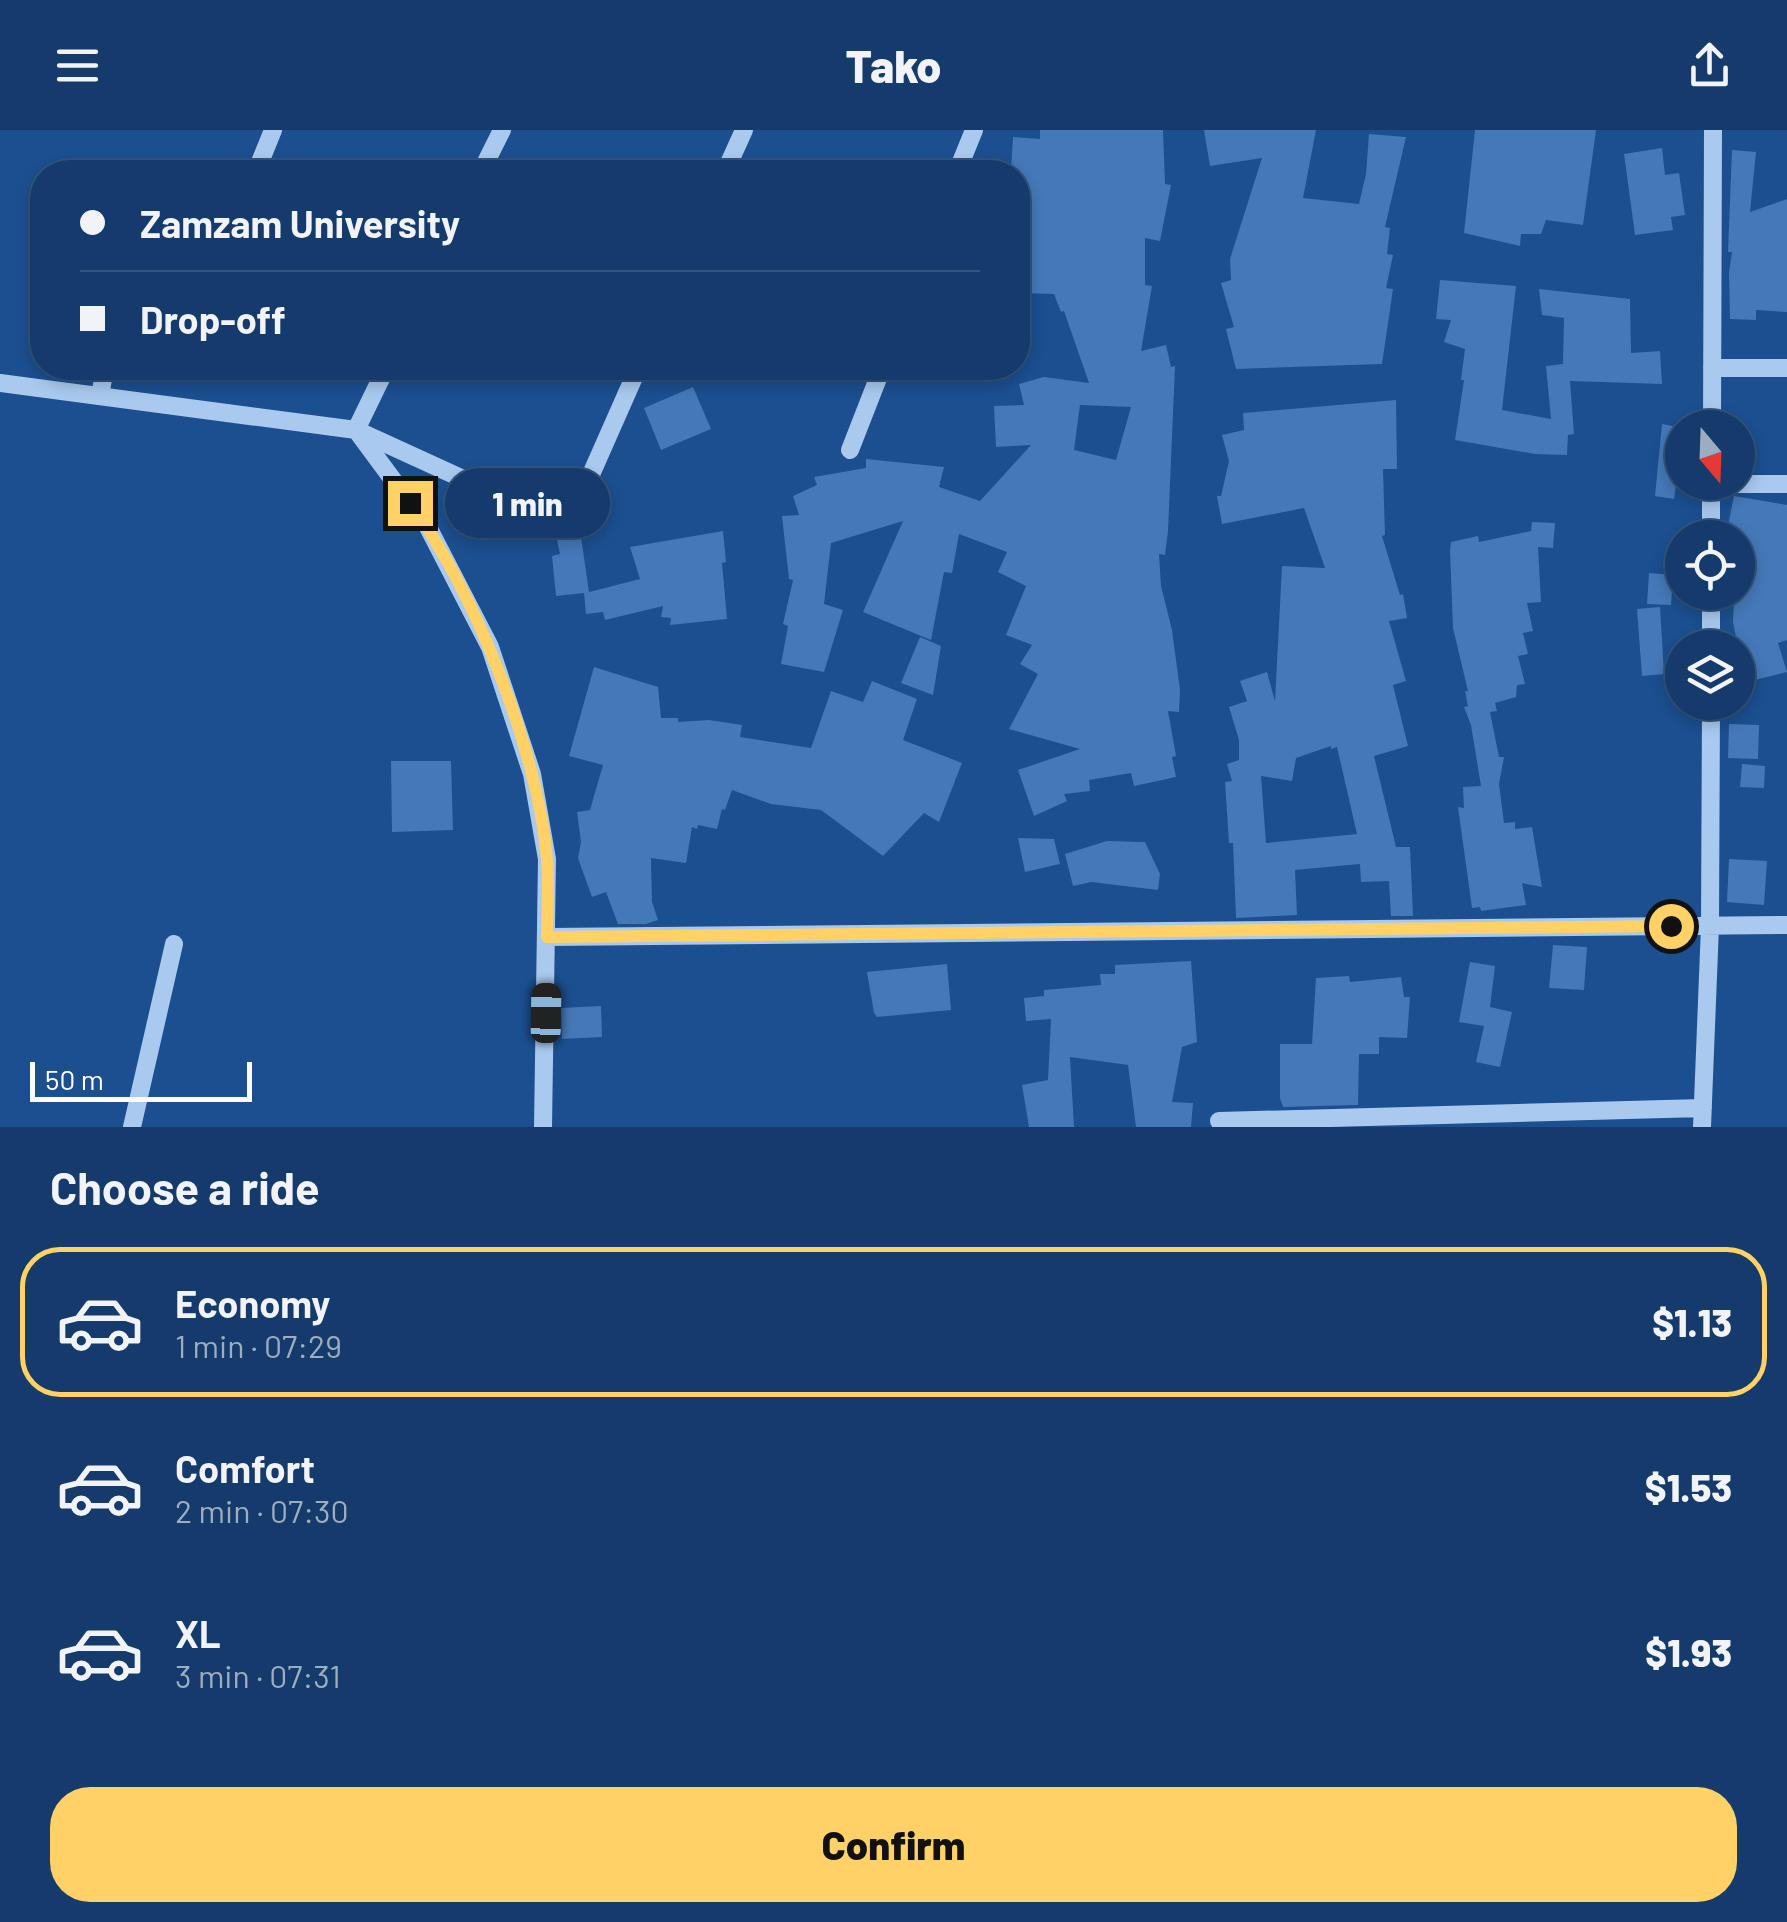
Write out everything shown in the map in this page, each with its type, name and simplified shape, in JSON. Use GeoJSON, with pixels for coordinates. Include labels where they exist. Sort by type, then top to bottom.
{"type":"FeatureCollection","features":[{"type":"Feature","properties":{"kind":"street"},"geometry":{"type":"LineString","coordinates":[[261,160],[274,130]]}},
{"type":"Feature","properties":{"kind":"street"},"geometry":{"type":"LineString","coordinates":[[488,160],[502,130]]}},
{"type":"Feature","properties":{"kind":"street"},"geometry":{"type":"LineString","coordinates":[[730,160],[744,130]]}},
{"type":"Feature","properties":{"kind":"street"},"geometry":{"type":"LineString","coordinates":[[962,160],[974,130]]}},
{"type":"Feature","properties":{"kind":"street"},"geometry":{"type":"LineString","coordinates":[[1712,410],[1713,130]]}},
{"type":"Feature","properties":{"kind":"street"},"geometry":{"type":"LineString","coordinates":[[1712,368],[1787,368]]}},
{"type":"Feature","properties":{"kind":"street"},"geometry":{"type":"LineString","coordinates":[[100,396],[103,380]]}},
{"type":"Feature","properties":{"kind":"street"},"geometry":{"type":"LineString","coordinates":[[356,430],[380,380]]}},
{"type":"Feature","properties":{"kind":"street"},"geometry":{"type":"LineString","coordinates":[[0,383],[356,430],[533,511],[562,503],[589,479],[633,380]]}},
{"type":"Feature","properties":{"kind":"street"},"geometry":{"type":"LineString","coordinates":[[850,450],[877,380]]}},
{"type":"Feature","properties":{"kind":"street"},"geometry":{"type":"LineString","coordinates":[[356,430],[428,527],[490,647],[532,774],[548,859],[543,1127]]}},
{"type":"Feature","properties":{"kind":"street"},"geometry":{"type":"LineString","coordinates":[[1755,484],[1787,484]]}},
{"type":"Feature","properties":{"kind":"street"},"geometry":{"type":"LineString","coordinates":[[1220,1121],[1703,1118],[1710,926],[1711,720]]}},
{"type":"Feature","properties":{"kind":"street"},"geometry":{"type":"LineString","coordinates":[[547,937],[1787,925]]}},
{"type":"Feature","properties":{"kind":"street"},"geometry":{"type":"LineString","coordinates":[[132,1127],[174,944]]}},
{"type":"Feature","properties":{"kind":"building"},"geometry":{"type":"Polygon","coordinates":[[[1040,130],[1163,130],[1165,184],[1171,185],[1160,241],[1145,238],[1145,285],[1152,286],[1141,351],[1166,345],[1171,367],[1175,366],[1168,531],[1165,555],[1159,554],[1180,690],[1179,712],[1168,711],[1176,777],[1134,786],[1131,773],[1089,780],[1090,791],[1064,794],[1067,801],[1034,816],[1018,770],[1080,749],[1009,729],[1038,674],[1020,664],[1032,645],[1006,635],[1026,586],[998,572],[1007,552],[959,534],[952,573],[944,572],[931,640],[863,612],[903,521],[831,543],[824,604],[843,610],[824,672],[781,664],[788,626],[783,624],[793,580],[789,579],[782,516],[799,515],[793,496],[817,485],[814,477],[866,468],[866,459],[944,467],[939,487],[980,501],[1031,445],[996,447],[994,406],[1024,405],[1019,384],[1044,377],[1089,383],[1064,311],[1061,312],[1054,294],[1030,293],[1030,160],[1012,160],[1013,137],[1040,139],[1040,130]],[[1080,405],[1074,450],[1116,460],[1131,407],[1080,405]]]}},
{"type":"Feature","properties":{"kind":"building"},"geometry":{"type":"Polygon","coordinates":[[[1204,130],[1316,130],[1303,198],[1359,204],[1369,134],[1406,137],[1385,227],[1390,228],[1387,254],[1393,255],[1386,288],[1393,289],[1382,364],[1236,369],[1226,329],[1234,327],[1221,283],[1231,280],[1230,259],[1262,158],[1210,166],[1204,130]]]}},
{"type":"Feature","properties":{"kind":"building"},"geometry":{"type":"Polygon","coordinates":[[[1475,130],[1596,130],[1583,225],[1546,220],[1541,234],[1521,234],[1520,246],[1464,233],[1475,130]]]}},
{"type":"Feature","properties":{"kind":"building"},"geometry":{"type":"Polygon","coordinates":[[[1662,148],[1665,175],[1679,173],[1685,215],[1671,217],[1673,230],[1635,235],[1624,154],[1662,148]]]}},
{"type":"Feature","properties":{"kind":"building"},"geometry":{"type":"Polygon","coordinates":[[[1732,150],[1756,152],[1750,212],[1787,199],[1787,312],[1756,310],[1756,320],[1730,319],[1732,150]]]}},
{"type":"Feature","properties":{"kind":"building"},"geometry":{"type":"Polygon","coordinates":[[[1440,280],[1516,286],[1502,410],[1551,419],[1546,366],[1563,364],[1564,318],[1542,315],[1539,289],[1630,299],[1631,353],[1660,351],[1662,384],[1570,381],[1574,434],[1568,435],[1567,455],[1535,454],[1455,440],[1465,349],[1444,342],[1451,320],[1436,319],[1440,280]]]}},
{"type":"Feature","properties":{"kind":"building"},"geometry":{"type":"Polygon","coordinates":[[[693,387],[711,429],[661,450],[644,408],[693,387]]]}},
{"type":"Feature","properties":{"kind":"building"},"geometry":{"type":"Polygon","coordinates":[[[1396,400],[1397,469],[1383,469],[1382,536],[1400,595],[1403,594],[1407,618],[1389,621],[1406,681],[1393,685],[1408,746],[1374,756],[1396,847],[1410,847],[1413,916],[1391,916],[1389,881],[1361,882],[1360,864],[1295,870],[1297,915],[1236,918],[1233,843],[1229,843],[1225,782],[1232,781],[1227,764],[1239,760],[1239,740],[1229,707],[1247,701],[1240,681],[1267,672],[1275,701],[1282,566],[1325,568],[1304,508],[1222,524],[1217,496],[1221,496],[1229,461],[1222,435],[1244,430],[1243,413],[1396,400]],[[1337,747],[1296,758],[1292,781],[1261,776],[1266,843],[1357,834],[1337,747]]]}},
{"type":"Feature","properties":{"kind":"building"},"geometry":{"type":"Polygon","coordinates":[[[1662,424],[1665,498],[1655,496],[1662,424]]]}},
{"type":"Feature","properties":{"kind":"building"},"geometry":{"type":"Polygon","coordinates":[[[1733,500],[1787,505],[1787,640],[1778,643],[1787,672],[1755,680],[1755,630],[1735,630],[1734,610],[1755,610],[1755,520],[1729,520],[1733,500]]]}},
{"type":"Feature","properties":{"kind":"building"},"geometry":{"type":"Polygon","coordinates":[[[1532,522],[1555,523],[1553,548],[1538,547],[1541,602],[1527,603],[1533,631],[1523,633],[1528,654],[1518,656],[1525,684],[1517,685],[1516,697],[1495,703],[1497,711],[1490,712],[1499,757],[1504,757],[1499,784],[1504,823],[1515,822],[1515,829],[1532,827],[1542,887],[1522,883],[1526,905],[1481,911],[1480,907],[1472,908],[1458,807],[1464,808],[1463,787],[1481,786],[1471,725],[1464,707],[1468,706],[1468,691],[1453,628],[1451,542],[1478,536],[1479,542],[1531,531],[1532,522]]]}},
{"type":"Feature","properties":{"kind":"building"},"geometry":{"type":"Polygon","coordinates":[[[580,530],[589,592],[640,579],[630,547],[723,531],[727,619],[670,625],[671,618],[661,617],[663,606],[605,620],[603,612],[586,614],[584,593],[556,596],[552,556],[560,554],[556,535],[580,530]]]}},
{"type":"Feature","properties":{"kind":"building"},"geometry":{"type":"Polygon","coordinates":[[[1649,573],[1665,574],[1665,605],[1647,604],[1649,573]]]}},
{"type":"Feature","properties":{"kind":"building"},"geometry":{"type":"Polygon","coordinates":[[[1660,607],[1664,674],[1642,676],[1637,609],[1660,607]]]}},
{"type":"Feature","properties":{"kind":"building"},"geometry":{"type":"Polygon","coordinates":[[[920,637],[941,646],[933,695],[901,683],[920,637]]]}},
{"type":"Feature","properties":{"kind":"building"},"geometry":{"type":"Polygon","coordinates":[[[594,667],[658,687],[661,718],[742,725],[740,737],[811,748],[831,691],[863,702],[872,681],[917,699],[903,740],[962,763],[939,822],[924,813],[883,856],[821,810],[771,804],[732,790],[717,829],[692,827],[686,863],[651,858],[652,902],[658,920],[618,924],[606,892],[592,897],[578,858],[581,842],[577,812],[590,810],[603,765],[569,756],[594,667]]]}},
{"type":"Feature","properties":{"kind":"building"},"geometry":{"type":"Polygon","coordinates":[[[1729,724],[1759,725],[1758,759],[1728,758],[1729,724]]]}},
{"type":"Feature","properties":{"kind":"building"},"geometry":{"type":"Polygon","coordinates":[[[391,761],[451,761],[453,830],[392,832],[391,761]]]}},
{"type":"Feature","properties":{"kind":"building"},"geometry":{"type":"Polygon","coordinates":[[[1742,764],[1765,766],[1764,788],[1740,787],[1742,764]]]}},
{"type":"Feature","properties":{"kind":"building"},"geometry":{"type":"Polygon","coordinates":[[[1018,838],[1054,839],[1060,864],[1025,872],[1018,838]]]}},
{"type":"Feature","properties":{"kind":"building"},"geometry":{"type":"Polygon","coordinates":[[[1107,841],[1145,842],[1160,874],[1158,890],[1091,882],[1073,886],[1065,854],[1107,841]]]}},
{"type":"Feature","properties":{"kind":"building"},"geometry":{"type":"Polygon","coordinates":[[[1729,859],[1767,861],[1764,905],[1727,902],[1729,859]]]}},
{"type":"Feature","properties":{"kind":"building"},"geometry":{"type":"Polygon","coordinates":[[[1553,945],[1587,947],[1584,990],[1549,988],[1553,945]]]}},
{"type":"Feature","properties":{"kind":"building"},"geometry":{"type":"Polygon","coordinates":[[[1191,961],[1197,1042],[1182,1047],[1172,1102],[1193,1103],[1191,1127],[1136,1127],[1128,1065],[1070,1057],[1074,1127],[1029,1127],[1022,1085],[1048,1080],[1051,1019],[1026,1021],[1024,998],[1044,996],[1044,990],[1101,985],[1100,974],[1115,974],[1115,965],[1191,961]]]}},
{"type":"Feature","properties":{"kind":"building"},"geometry":{"type":"Polygon","coordinates":[[[1470,962],[1495,966],[1490,1007],[1512,1012],[1500,1067],[1476,1062],[1484,1026],[1459,1022],[1470,962]]]}},
{"type":"Feature","properties":{"kind":"building"},"geometry":{"type":"Polygon","coordinates":[[[947,964],[951,1010],[877,1017],[874,1013],[867,972],[947,964]]]}},
{"type":"Feature","properties":{"kind":"building"},"geometry":{"type":"Polygon","coordinates":[[[1349,976],[1350,982],[1401,977],[1404,997],[1410,997],[1407,1038],[1379,1037],[1379,1054],[1359,1054],[1358,1105],[1283,1107],[1280,1044],[1312,1044],[1316,978],[1349,976]]]}},
{"type":"Feature","properties":{"kind":"building"},"geometry":{"type":"Polygon","coordinates":[[[601,1006],[602,1037],[562,1039],[561,1008],[601,1006]]]}},
{"type":"Feature","properties":{"kind":"route"},"geometry":{"type":"LineString","coordinates":[[410,503],[428,527],[490,647],[532,774],[548,859],[547,937],[1671,926]]}}]}
